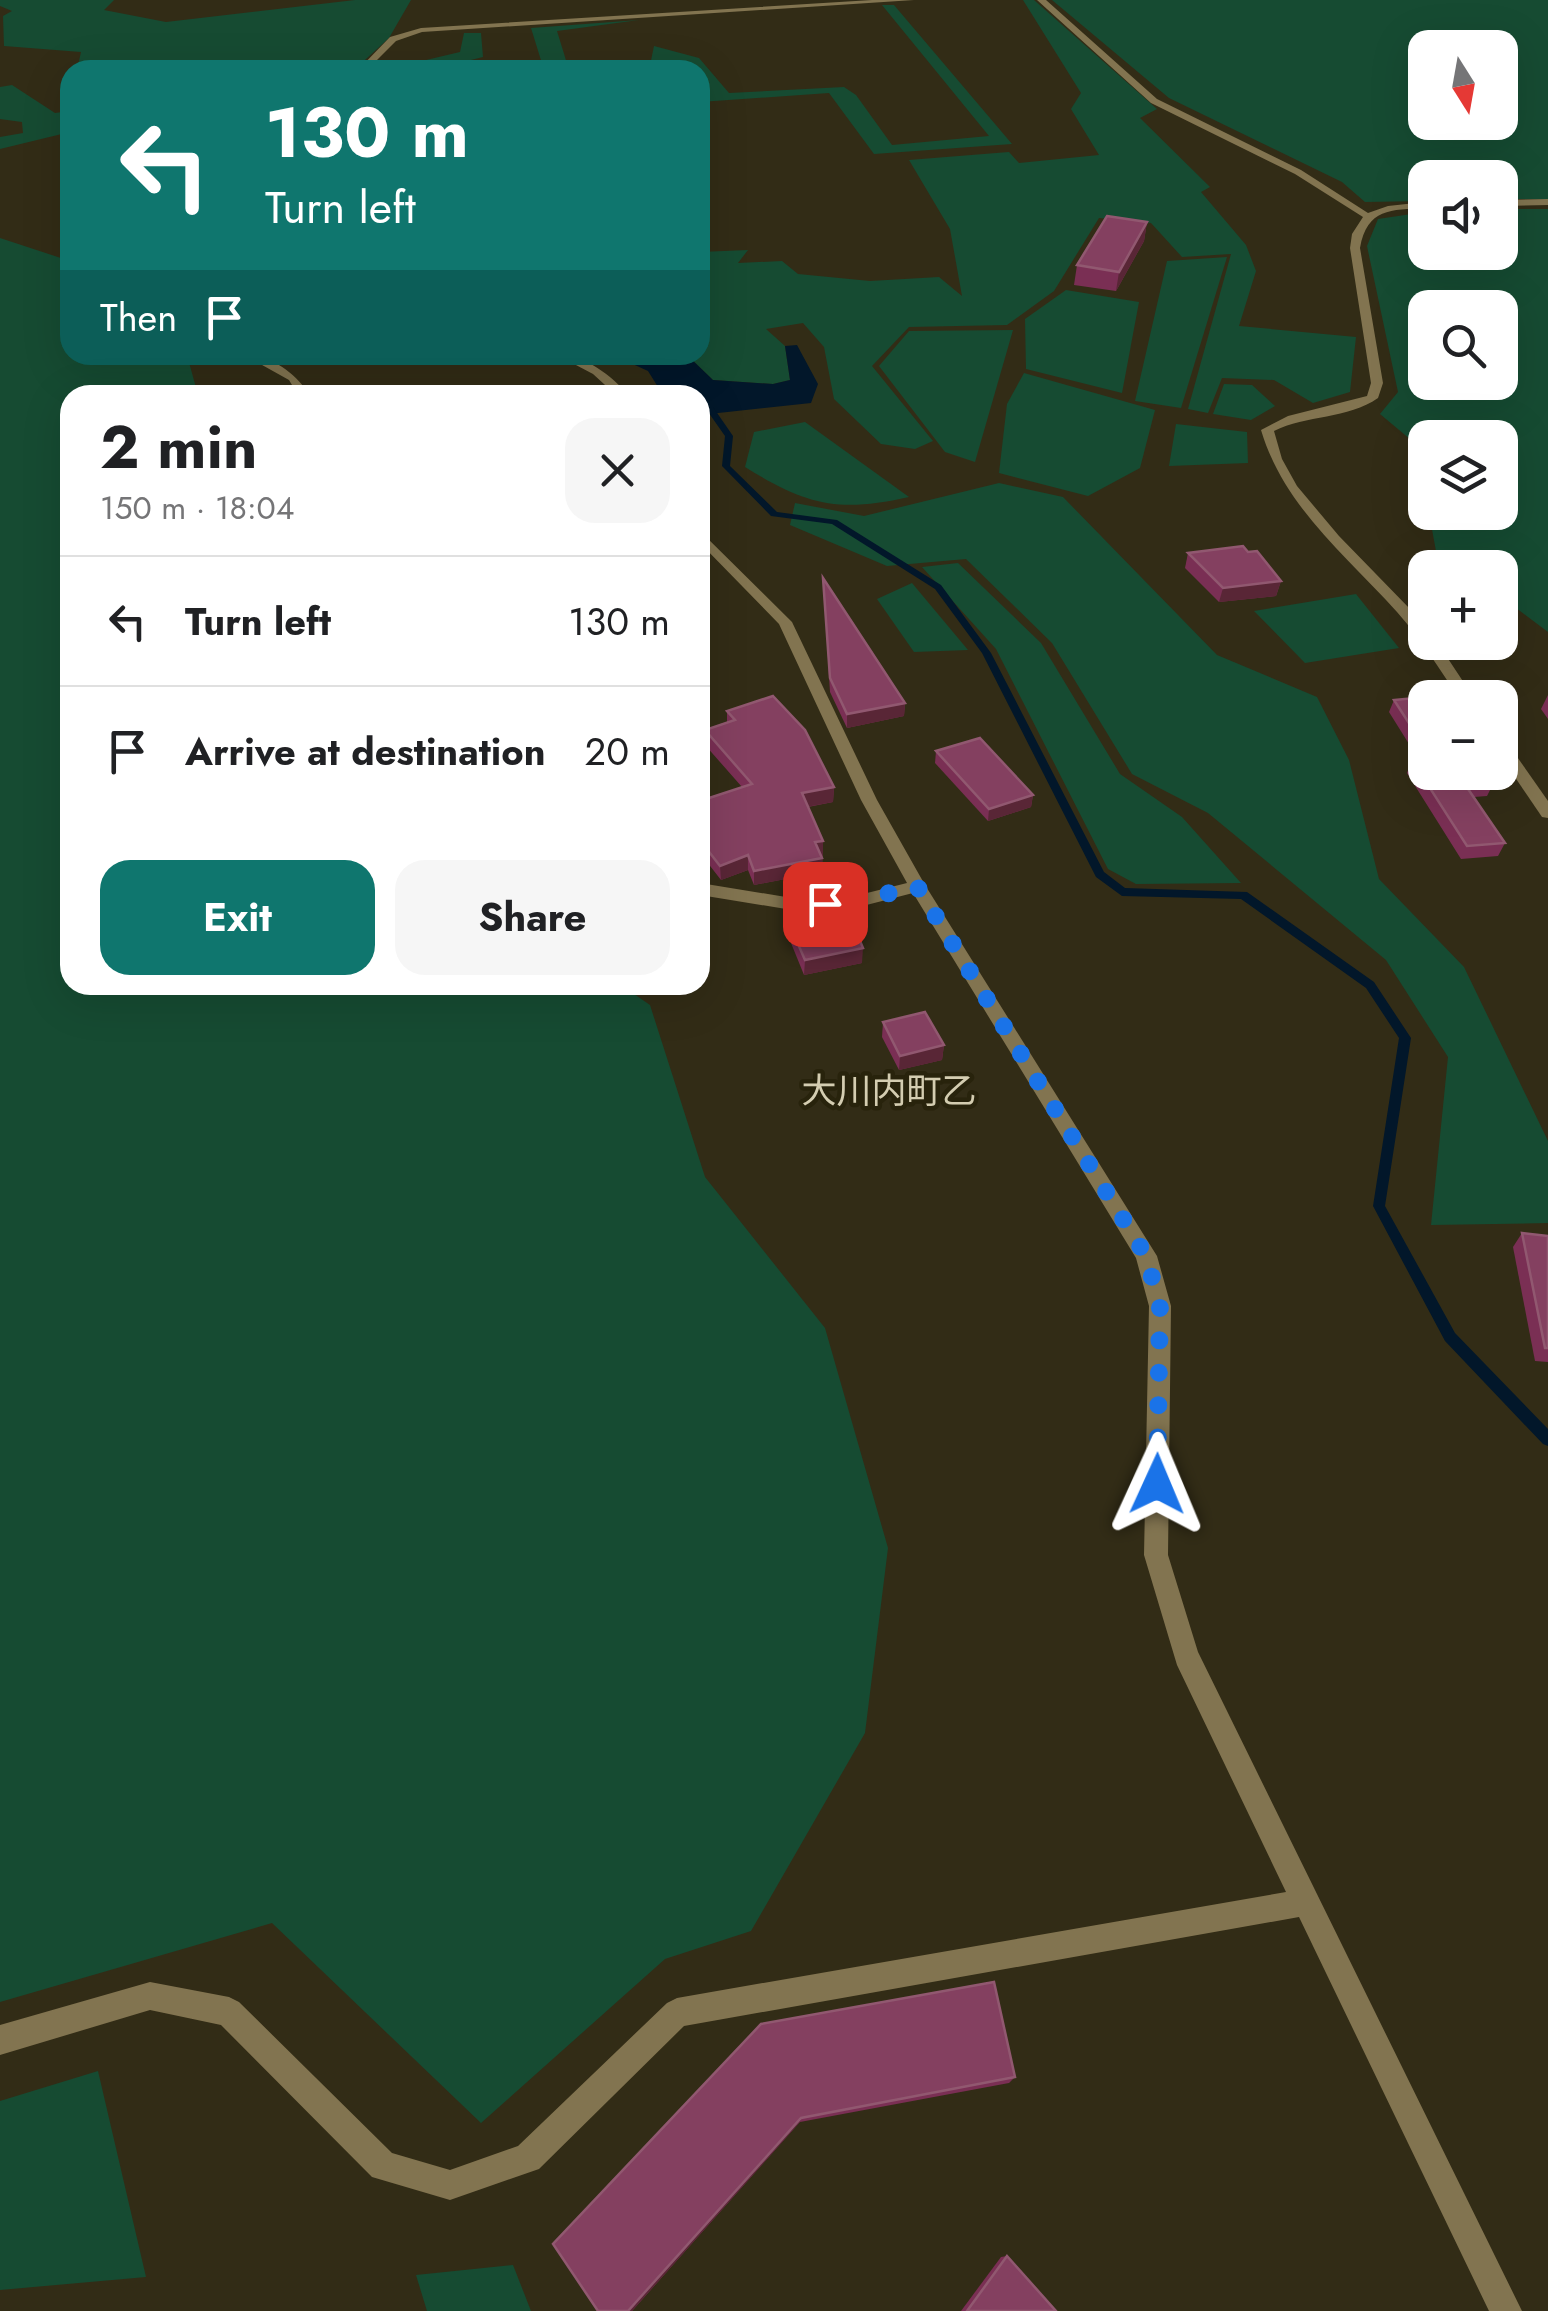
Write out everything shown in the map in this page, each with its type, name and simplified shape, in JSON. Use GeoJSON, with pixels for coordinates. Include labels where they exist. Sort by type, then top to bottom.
{"type":"FeatureCollection","features":[{"type":"Feature","properties":{"kind":"street"},"geometry":{"type":"LineString","coordinates":[[372,60],[392,39],[421,30],[910,0]]}},
{"type":"Feature","properties":{"kind":"street"},"geometry":{"type":"LineString","coordinates":[[1041,0],[1154,100],[1298,172],[1365,215],[1408,208]]}},
{"type":"Feature","properties":{"kind":"street"},"geometry":{"type":"LineString","coordinates":[[1518,203],[1548,202]]}},
{"type":"Feature","properties":{"kind":"street"},"geometry":{"type":"LineString","coordinates":[[1365,215],[1356,228],[1355,248],[1377,383],[1372,398],[1358,405],[1288,417],[1267,430],[1272,456],[1312,513],[1408,619]]}},
{"type":"Feature","properties":{"kind":"street"},"geometry":{"type":"LineString","coordinates":[[269,365],[293,378],[298,385]]}},
{"type":"Feature","properties":{"kind":"street"},"geometry":{"type":"LineString","coordinates":[[583,365],[612,385]]}},
{"type":"Feature","properties":{"kind":"street"},"geometry":{"type":"LineString","coordinates":[[710,545],[785,622],[869,800],[917,886],[1146,1256],[1160,1306],[1156,1555],[1186,1656],[1506,2311]]}},
{"type":"Feature","properties":{"kind":"street"},"geometry":{"type":"LineString","coordinates":[[1518,770],[1548,813]]}},
{"type":"Feature","properties":{"kind":"street"},"geometry":{"type":"LineString","coordinates":[[710,891],[798,905],[851,903],[917,886]]}},
{"type":"Feature","properties":{"kind":"street"},"geometry":{"type":"LineString","coordinates":[[0,2040],[150,1996],[229,2012],[382,2166],[450,2186],[528,2158],[677,2013],[1307,1902]]}},
{"type":"Feature","properties":{"kind":"green space"},"geometry":{"type":"Polygon","coordinates":[[[0,0],[114,0],[104,10],[166,22],[355,0],[411,0],[389,38],[365,60],[79,60],[81,52],[4,46],[3,16],[12,11],[0,6],[0,0]]]}},
{"type":"Feature","properties":{"kind":"green space"},"geometry":{"type":"Polygon","coordinates":[[[1023,0],[1034,0],[1157,109],[1140,118],[1210,187],[1201,192],[1246,245],[1256,271],[1239,326],[1356,337],[1350,392],[1313,403],[1274,380],[1222,378],[1208,413],[1188,409],[1231,254],[1182,257],[1151,223],[1099,218],[1054,291],[1007,325],[909,327],[872,366],[933,441],[915,449],[881,444],[834,399],[824,347],[803,323],[766,329],[785,346],[790,380],[773,384],[713,380],[697,365],[710,365],[710,252],[748,250],[738,263],[782,261],[798,274],[870,281],[939,277],[962,296],[950,229],[909,160],[1009,152],[1019,163],[1099,155],[1071,109],[1081,93],[1023,0]]]}},
{"type":"Feature","properties":{"kind":"green space"},"geometry":{"type":"Polygon","coordinates":[[[1052,0],[1548,0],[1548,199],[1518,199],[1518,160],[1408,160],[1408,201],[1365,202],[1342,182],[1169,98],[1052,0]]]}},
{"type":"Feature","properties":{"kind":"green space"},"geometry":{"type":"Polygon","coordinates":[[[882,5],[894,5],[1012,144],[874,154],[829,93],[710,101],[710,71],[729,93],[844,87],[856,95],[892,145],[989,136],[882,5]]]}},
{"type":"Feature","properties":{"kind":"green space"},"geometry":{"type":"Polygon","coordinates":[[[639,20],[557,31],[566,60],[541,60],[531,28],[639,20]]]}},
{"type":"Feature","properties":{"kind":"green space"},"geometry":{"type":"Polygon","coordinates":[[[464,33],[481,33],[483,57],[426,60],[460,52],[464,33]]]}},
{"type":"Feature","properties":{"kind":"green space"},"geometry":{"type":"Polygon","coordinates":[[[654,46],[701,60],[651,60],[654,46]]]}},
{"type":"Feature","properties":{"kind":"green space"},"geometry":{"type":"Polygon","coordinates":[[[12,85],[55,113],[60,112],[60,134],[0,149],[0,137],[23,133],[22,122],[0,119],[0,87],[12,85]]]}},
{"type":"Feature","properties":{"kind":"green space"},"geometry":{"type":"Polygon","coordinates":[[[1518,209],[1548,209],[1548,632],[1518,610],[1518,550],[1436,550],[1432,530],[1518,530],[1518,420],[1408,420],[1408,437],[1380,414],[1398,392],[1367,246],[1378,219],[1408,215],[1408,270],[1518,270],[1518,209]]]}},
{"type":"Feature","properties":{"kind":"green space"},"geometry":{"type":"Polygon","coordinates":[[[0,238],[60,258],[60,365],[190,365],[195,385],[60,385],[60,995],[636,995],[650,1005],[705,1177],[825,1328],[888,1548],[865,1733],[751,1931],[665,1959],[481,2123],[272,1923],[0,2002],[0,238]]]}},
{"type":"Feature","properties":{"kind":"green space"},"geometry":{"type":"Polygon","coordinates":[[[1227,257],[1181,408],[1135,401],[1167,261],[1227,257]]]}},
{"type":"Feature","properties":{"kind":"green space"},"geometry":{"type":"Polygon","coordinates":[[[1066,290],[1139,302],[1122,393],[1026,369],[1025,319],[1066,290]]]}},
{"type":"Feature","properties":{"kind":"green space"},"geometry":{"type":"Polygon","coordinates":[[[1013,330],[975,462],[945,452],[879,366],[909,331],[1013,330]]]}},
{"type":"Feature","properties":{"kind":"green space"},"geometry":{"type":"Polygon","coordinates":[[[1024,373],[1155,410],[1140,468],[1088,496],[999,473],[1007,404],[1024,373]]]}},
{"type":"Feature","properties":{"kind":"green space"},"geometry":{"type":"Polygon","coordinates":[[[1224,384],[1252,385],[1275,406],[1251,420],[1213,414],[1224,384]]]}},
{"type":"Feature","properties":{"kind":"green space"},"geometry":{"type":"Polygon","coordinates":[[[805,422],[909,497],[862,504],[823,502],[786,490],[745,467],[754,432],[805,422]]]}},
{"type":"Feature","properties":{"kind":"green space"},"geometry":{"type":"Polygon","coordinates":[[[1176,424],[1247,432],[1248,463],[1169,466],[1176,424]]]}},
{"type":"Feature","properties":{"kind":"green space"},"geometry":{"type":"Polygon","coordinates":[[[999,483],[1063,497],[1217,655],[1317,697],[1349,760],[1379,879],[1464,967],[1548,1141],[1548,1223],[1431,1225],[1448,1057],[1386,960],[1208,813],[1132,774],[1052,643],[966,559],[887,566],[790,525],[795,503],[864,516],[999,483]]]}},
{"type":"Feature","properties":{"kind":"green space"},"geometry":{"type":"Polygon","coordinates":[[[958,563],[1041,643],[1120,774],[1182,817],[1241,883],[1136,884],[1108,869],[996,649],[922,567],[958,563]]]}},
{"type":"Feature","properties":{"kind":"green space"},"geometry":{"type":"Polygon","coordinates":[[[912,583],[968,650],[914,652],[877,599],[912,583]]]}},
{"type":"Feature","properties":{"kind":"green space"},"geometry":{"type":"Polygon","coordinates":[[[1356,594],[1399,648],[1305,663],[1254,611],[1356,594]]]}},
{"type":"Feature","properties":{"kind":"green space"},"geometry":{"type":"Polygon","coordinates":[[[98,2071],[146,2277],[0,2290],[0,2101],[98,2071]]]}},
{"type":"Feature","properties":{"kind":"green space"},"geometry":{"type":"Polygon","coordinates":[[[513,2265],[531,2311],[427,2311],[416,2275],[513,2265]]]}},
{"type":"Feature","properties":{"kind":"water"},"geometry":{"type":"Polygon","coordinates":[[[797,345],[818,384],[811,403],[710,414],[710,385],[657,385],[648,371],[635,365],[697,365],[713,380],[773,384],[790,380],[785,346],[797,345]]]}},
{"type":"Feature","properties":{"kind":"building"},"geometry":{"type":"Polygon","coordinates":[[[1107,216],[1147,222],[1119,272],[1077,265],[1107,216]]]}},
{"type":"Feature","properties":{"kind":"building"},"geometry":{"type":"Polygon","coordinates":[[[1243,546],[1248,552],[1257,551],[1281,581],[1223,588],[1188,553],[1243,546]]]}},
{"type":"Feature","properties":{"kind":"building"},"geometry":{"type":"Polygon","coordinates":[[[823,578],[905,703],[847,714],[830,678],[823,578]]]}},
{"type":"Feature","properties":{"kind":"building"},"geometry":{"type":"Polygon","coordinates":[[[773,696],[805,730],[834,787],[802,793],[823,841],[815,842],[822,858],[754,871],[748,855],[720,866],[710,853],[710,798],[752,784],[710,736],[710,728],[735,720],[727,711],[773,696]]]}},
{"type":"Feature","properties":{"kind":"building"},"geometry":{"type":"Polygon","coordinates":[[[1408,699],[1408,722],[1394,700],[1408,699]]]}},
{"type":"Feature","properties":{"kind":"building"},"geometry":{"type":"Polygon","coordinates":[[[980,738],[1033,795],[989,809],[936,751],[980,738]]]}},
{"type":"Feature","properties":{"kind":"building"},"geometry":{"type":"Polygon","coordinates":[[[1431,790],[1469,790],[1505,843],[1467,846],[1431,790]]]}},
{"type":"Feature","properties":{"kind":"building"},"geometry":{"type":"Polygon","coordinates":[[[850,917],[863,948],[805,960],[791,928],[850,917]]]}},
{"type":"Feature","properties":{"kind":"building"},"geometry":{"type":"Polygon","coordinates":[[[925,1012],[944,1045],[900,1056],[883,1022],[925,1012]]]}},
{"type":"Feature","properties":{"kind":"building"},"geometry":{"type":"Polygon","coordinates":[[[1522,1233],[1548,1236],[1548,1348],[1545,1348],[1522,1233]]]}},
{"type":"Feature","properties":{"kind":"building"},"geometry":{"type":"Polygon","coordinates":[[[994,1982],[1015,2077],[801,2118],[628,2311],[598,2311],[553,2244],[761,2024],[994,1982]]]}},
{"type":"Feature","properties":{"kind":"building"},"geometry":{"type":"Polygon","coordinates":[[[1007,2256],[1056,2311],[967,2311],[1007,2256]]]}},
{"type":"Feature","properties":{"kind":"waterway"},"geometry":{"type":"LineString","coordinates":[[710,409],[729,436],[726,466],[774,514],[834,522],[938,587],[986,653],[1100,874],[1122,892],[1243,895],[1370,985],[1405,1038],[1379,1206],[1450,1337],[1548,1439]]}},
{"type":"Feature","properties":{"kind":"district","name":"大川内町乙"},"geometry":{"type":"Point","coordinates":[889,1091]}},
{"type":"Feature","properties":{"kind":"route"},"geometry":{"type":"LineString","coordinates":[[825,904],[851,903],[917,886],[1020,1058],[1128,1220],[1146,1256],[1160,1306],[1157,1484]]}}]}
